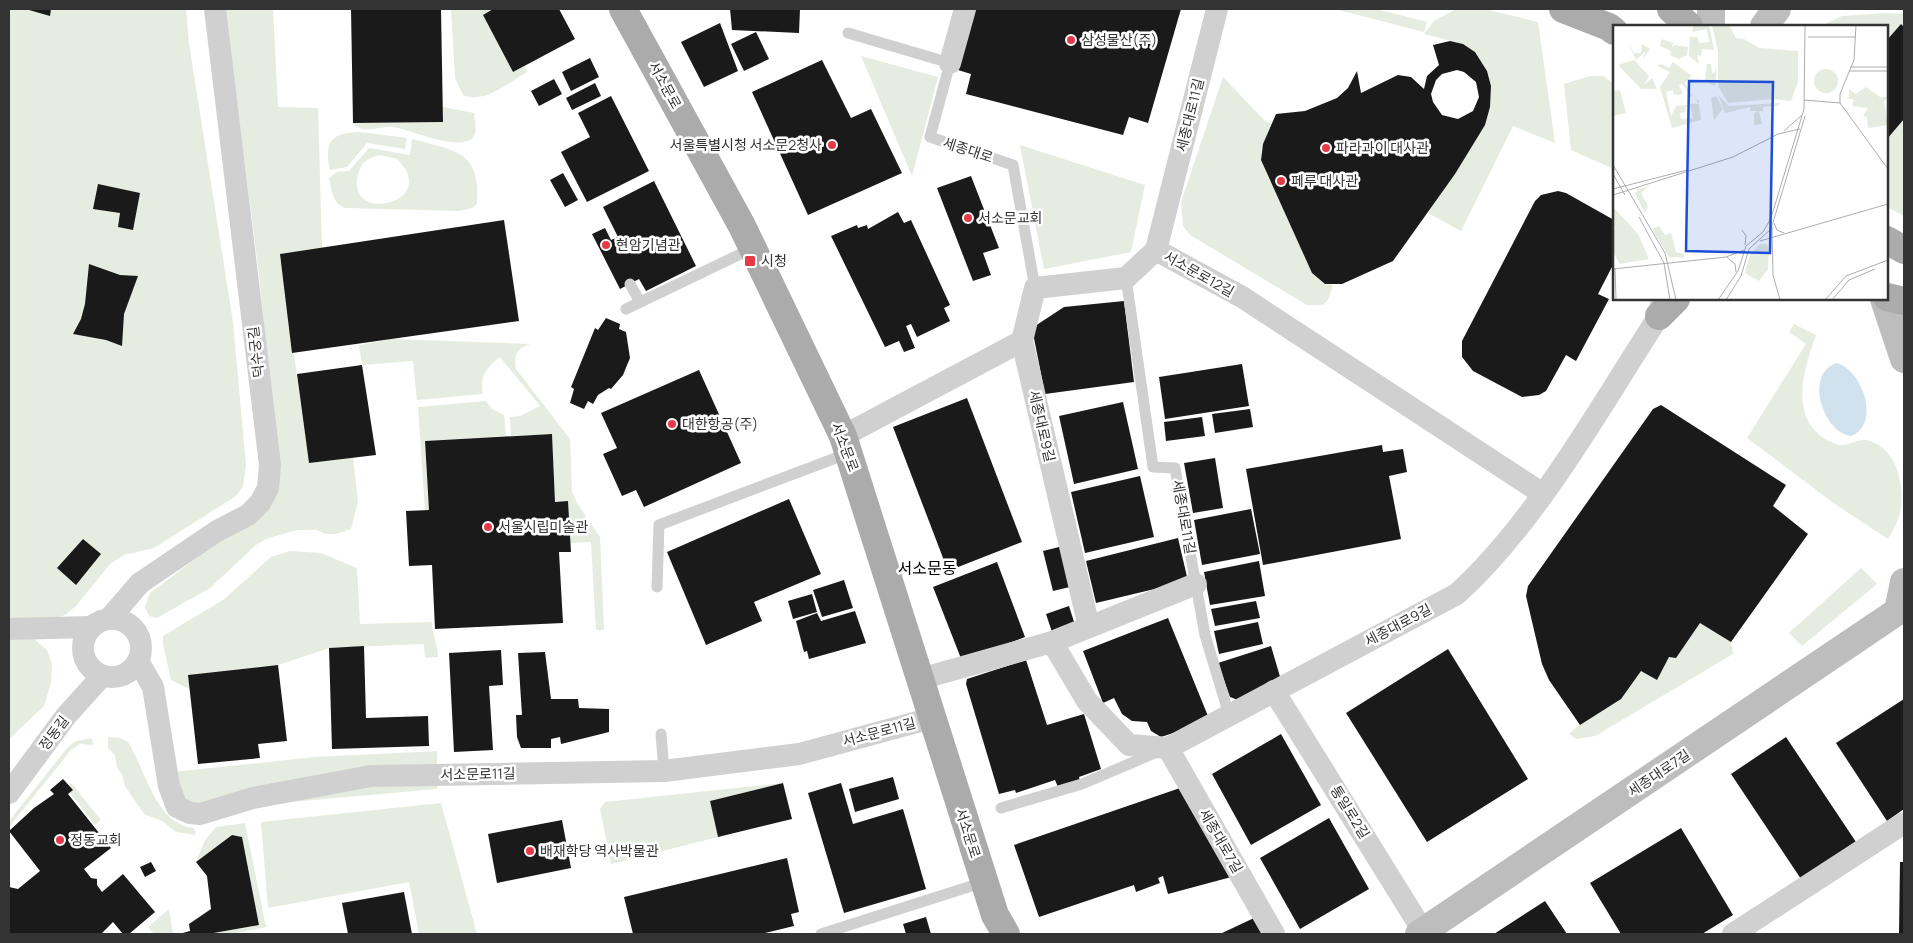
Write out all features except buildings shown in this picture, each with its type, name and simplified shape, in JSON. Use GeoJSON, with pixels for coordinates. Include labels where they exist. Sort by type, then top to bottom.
{"type":"FeatureCollection","features":[{"type":"Feature","properties":{"kind":"main road","name":"서소문로"},"geometry":{"type":"LineString","coordinates":[[623,9],[753,248],[846,445],[999,928]]}},
{"type":"Feature","properties":{"kind":"main road"},"geometry":{"type":"LineString","coordinates":[[1563,9],[1613,30]]}},
{"type":"Feature","properties":{"kind":"main road"},"geometry":{"type":"LineString","coordinates":[[1671,9],[1688,25]]}},
{"type":"Feature","properties":{"kind":"main road"},"geometry":{"type":"LineString","coordinates":[[1888,241],[1904,250]]}},
{"type":"Feature","properties":{"kind":"main road"},"geometry":{"type":"LineString","coordinates":[[1888,299],[1904,302]]}},
{"type":"Feature","properties":{"kind":"street","name":"덕수궁길"},"geometry":{"type":"LineString","coordinates":[[100,623],[140,583],[217,531],[248,515],[260,503],[268,488],[270,465],[215,9]]}},
{"type":"Feature","properties":{"kind":"street","name":"세종대로"},"geometry":{"type":"LineString","coordinates":[[950,63],[965,9]]}},
{"type":"Feature","properties":{"kind":"street","name":"세종대로11길"},"geometry":{"type":"LineString","coordinates":[[1156,250],[1217,9]]}},
{"type":"Feature","properties":{"kind":"street"},"geometry":{"type":"LineString","coordinates":[[1711,9],[1711,25]]}},
{"type":"Feature","properties":{"kind":"street"},"geometry":{"type":"LineString","coordinates":[[1752,9],[1756,25]]}},
{"type":"Feature","properties":{"kind":"street"},"geometry":{"type":"LineString","coordinates":[[1765,25],[1777,9]]}},
{"type":"Feature","properties":{"kind":"street","name":"서소문로12길"},"geometry":{"type":"LineString","coordinates":[[1126,278],[1156,250],[1242,297],[1543,494]]}},
{"type":"Feature","properties":{"kind":"street"},"geometry":{"type":"LineString","coordinates":[[846,445],[1022,341],[1035,288],[1126,278]]}},
{"type":"Feature","properties":{"kind":"street"},"geometry":{"type":"LineString","coordinates":[[1886,300],[1904,336]]}},
{"type":"Feature","properties":{"kind":"street"},"geometry":{"type":"LineString","coordinates":[[1886,300],[1904,359]]}},
{"type":"Feature","properties":{"kind":"street","name":"세종대로9길"},"geometry":{"type":"LineString","coordinates":[[1168,748],[1457,594],[1486,567],[1543,494],[1666,305]]}},
{"type":"Feature","properties":{"kind":"street","name":"세종대로9길"},"geometry":{"type":"LineString","coordinates":[[1022,341],[1089,627]]}},
{"type":"Feature","properties":{"kind":"street"},"geometry":{"type":"LineString","coordinates":[[1901,609],[1904,582]]}},
{"type":"Feature","properties":{"kind":"street"},"geometry":{"type":"LineString","coordinates":[[920,679],[1052,642],[1196,584]]}},
{"type":"Feature","properties":{"kind":"street","name":"세종대로7길"},"geometry":{"type":"LineString","coordinates":[[1422,933],[1901,609]]}},
{"type":"Feature","properties":{"kind":"street"},"geometry":{"type":"LineString","coordinates":[[9,629],[123,621],[135,630],[141,645],[138,661],[134,667],[123,675],[102,676],[89,666],[83,650],[83,642],[100,623]]}},
{"type":"Feature","properties":{"kind":"street"},"geometry":{"type":"LineString","coordinates":[[1052,642],[1087,701],[1129,745],[1168,748]]}},
{"type":"Feature","properties":{"kind":"street","name":"서소문로11길"},"geometry":{"type":"LineString","coordinates":[[138,661],[153,687],[169,786],[177,807],[190,813],[200,814],[253,798],[371,776],[664,771],[799,754],[932,718]]}},
{"type":"Feature","properties":{"kind":"street","name":"정동길"},"geometry":{"type":"LineString","coordinates":[[9,793],[66,716],[102,676]]}},
{"type":"Feature","properties":{"kind":"street","name":"통일로2길"},"geometry":{"type":"LineString","coordinates":[[1274,691],[1422,933]]}},
{"type":"Feature","properties":{"kind":"street","name":"세종대로7길"},"geometry":{"type":"LineString","coordinates":[[1168,748],[1274,934]]}},
{"type":"Feature","properties":{"kind":"street"},"geometry":{"type":"LineString","coordinates":[[1733,934],[1904,823]]}},
{"type":"Feature","properties":{"kind":"lane"},"geometry":{"type":"LineString","coordinates":[[848,33],[950,63]]}},
{"type":"Feature","properties":{"kind":"lane","name":"세종대로"},"geometry":{"type":"LineString","coordinates":[[950,63],[930,137],[1013,165],[1035,288]]}},
{"type":"Feature","properties":{"kind":"lane"},"geometry":{"type":"LineString","coordinates":[[626,309],[753,248]]}},
{"type":"Feature","properties":{"kind":"lane","name":"세종대로11길"},"geometry":{"type":"LineString","coordinates":[[1126,278],[1154,467],[1175,468],[1205,635],[1229,715]]}},
{"type":"Feature","properties":{"kind":"lane"},"geometry":{"type":"LineString","coordinates":[[630,284],[640,302]]}},
{"type":"Feature","properties":{"kind":"lane"},"geometry":{"type":"LineString","coordinates":[[657,587],[659,526],[846,445]]}},
{"type":"Feature","properties":{"kind":"lane"},"geometry":{"type":"LineString","coordinates":[[661,734],[664,771]]}},
{"type":"Feature","properties":{"kind":"lane"},"geometry":{"type":"LineString","coordinates":[[1001,808],[1082,784],[1168,748]]}},
{"type":"Feature","properties":{"kind":"lane"},"geometry":{"type":"LineString","coordinates":[[820,934],[984,882]]}},
{"type":"Feature","properties":{"kind":"shaded area"},"geometry":{"type":"Polygon","coordinates":[[[9,9],[186,9],[189,44],[233,322],[246,465],[243,486],[236,496],[154,548],[124,555],[110,564],[76,606],[65,615],[56,618],[9,619],[9,9]]]}},
{"type":"Feature","properties":{"kind":"shaded area"},"geometry":{"type":"Polygon","coordinates":[[[225,9],[273,9],[278,107],[318,108],[322,248],[280,254],[309,463],[353,457],[358,502],[351,529],[336,534],[325,534],[317,530],[297,530],[266,539],[256,545],[210,588],[157,618],[149,616],[145,607],[150,593],[226,536],[277,459],[259,275],[225,9]]]}},
{"type":"Feature","properties":{"kind":"shaded area"},"geometry":{"type":"Polygon","coordinates":[[[451,9],[492,9],[483,15],[513,72],[525,66],[527,72],[488,95],[471,97],[463,95],[455,78],[451,9]]]}},
{"type":"Feature","properties":{"kind":"shaded area"},"geometry":{"type":"Polygon","coordinates":[[[1335,9],[1376,9],[1427,22],[1424,32],[1335,9]]]}},
{"type":"Feature","properties":{"kind":"shaded area"},"geometry":{"type":"Polygon","coordinates":[[[1456,9],[1484,9],[1538,22],[1555,143],[1513,126],[1461,231],[1428,213],[1485,125],[1491,86],[1487,71],[1475,52],[1463,44],[1424,34],[1434,21],[1456,9]]]}},
{"type":"Feature","properties":{"kind":"shaded area"},"geometry":{"type":"Polygon","coordinates":[[[1886,13],[1904,14],[1904,216],[1888,208],[1888,25],[1823,25],[1842,16],[1886,13]]]}},
{"type":"Feature","properties":{"kind":"shaded area"},"geometry":{"type":"Polygon","coordinates":[[[861,56],[938,77],[912,176],[861,56]]]}},
{"type":"Feature","properties":{"kind":"shaded area"},"geometry":{"type":"Polygon","coordinates":[[[1590,76],[1603,76],[1613,83],[1613,169],[1571,150],[1564,84],[1590,76]]]}},
{"type":"Feature","properties":{"kind":"shaded area"},"geometry":{"type":"Polygon","coordinates":[[[1223,77],[1265,121],[1271,124],[1261,152],[1261,160],[1312,273],[1325,284],[1333,285],[1328,300],[1323,305],[1307,305],[1190,235],[1183,226],[1181,202],[1223,77]]]}},
{"type":"Feature","properties":{"kind":"shaded area"},"geometry":{"type":"Polygon","coordinates":[[[443,107],[474,113],[476,131],[472,139],[464,142],[444,141],[393,127],[362,129],[353,123],[443,122],[443,107]]]}},
{"type":"Feature","properties":{"kind":"shaded area"},"geometry":{"type":"Polygon","coordinates":[[[360,132],[407,138],[405,149],[367,143],[347,167],[330,170],[328,152],[332,140],[342,134],[360,132]]]}},
{"type":"Feature","properties":{"kind":"shaded area"},"geometry":{"type":"Polygon","coordinates":[[[412,139],[453,151],[462,156],[470,163],[475,173],[477,204],[472,208],[460,211],[345,208],[335,200],[329,178],[337,172],[349,171],[369,148],[410,155],[412,139]],[[380,155],[372,157],[363,163],[358,174],[358,190],[365,200],[376,204],[390,203],[401,197],[408,187],[408,174],[397,159],[380,155]]]}},
{"type":"Feature","properties":{"kind":"shaded area"},"geometry":{"type":"Polygon","coordinates":[[[1020,145],[1145,185],[1131,252],[1044,269],[1020,145]]]}},
{"type":"Feature","properties":{"kind":"shaded area"},"geometry":{"type":"Polygon","coordinates":[[[1794,324],[1816,335],[1806,366],[1802,398],[1805,413],[1811,426],[1822,437],[1839,445],[1863,440],[1876,444],[1884,449],[1896,466],[1901,486],[1901,506],[1898,519],[1888,539],[1832,502],[1747,438],[1806,344],[1789,332],[1794,324]]]}},
{"type":"Feature","properties":{"kind":"shaded area"},"geometry":{"type":"Polygon","coordinates":[[[393,339],[531,344],[522,348],[517,353],[515,360],[516,369],[570,439],[572,492],[577,503],[600,537],[604,630],[596,630],[591,542],[570,543],[568,502],[555,502],[552,434],[511,436],[510,417],[520,416],[540,406],[500,357],[491,364],[485,373],[482,383],[483,394],[417,400],[413,361],[362,365],[359,345],[393,339]]]}},
{"type":"Feature","properties":{"kind":"shaded area"},"geometry":{"type":"Polygon","coordinates":[[[486,401],[492,409],[504,415],[506,436],[425,441],[429,510],[425,510],[418,407],[486,401]]]}},
{"type":"Feature","properties":{"kind":"shaded area"},"geometry":{"type":"Polygon","coordinates":[[[290,551],[321,553],[357,568],[360,624],[432,622],[438,657],[425,658],[424,644],[329,648],[278,665],[189,675],[190,689],[171,680],[163,645],[163,636],[223,600],[271,557],[290,551]]]}},
{"type":"Feature","properties":{"kind":"shaded area"},"geometry":{"type":"Polygon","coordinates":[[[1861,568],[1877,584],[1802,646],[1789,633],[1861,568]]]}},
{"type":"Feature","properties":{"kind":"shaded area"},"geometry":{"type":"Polygon","coordinates":[[[1700,623],[1731,642],[1733,654],[1595,736],[1576,739],[1569,734],[1641,671],[1657,680],[1669,657],[1676,658],[1700,623]]]}},
{"type":"Feature","properties":{"kind":"shaded area"},"geometry":{"type":"Polygon","coordinates":[[[34,639],[47,650],[52,664],[51,683],[44,706],[9,739],[9,640],[34,639]]]}},
{"type":"Feature","properties":{"kind":"shaded area"},"geometry":{"type":"Polygon","coordinates":[[[108,737],[120,738],[128,742],[153,795],[161,807],[181,825],[194,828],[196,835],[176,832],[162,821],[144,814],[125,786],[122,774],[117,768],[115,755],[108,748],[108,737]]]}},
{"type":"Feature","properties":{"kind":"shaded area"},"geometry":{"type":"Polygon","coordinates":[[[92,738],[93,745],[80,744],[71,750],[9,827],[9,821],[68,747],[76,741],[92,738]]]}},
{"type":"Feature","properties":{"kind":"shaded area"},"geometry":{"type":"Polygon","coordinates":[[[437,751],[437,789],[199,810],[190,808],[172,772],[315,757],[437,751]]]}},
{"type":"Feature","properties":{"kind":"shaded area"},"geometry":{"type":"Polygon","coordinates":[[[71,783],[101,820],[95,825],[70,793],[69,785],[71,783]]]}},
{"type":"Feature","properties":{"kind":"shaded area"},"geometry":{"type":"Polygon","coordinates":[[[783,783],[710,801],[718,837],[611,864],[600,809],[605,802],[783,783]]]}},
{"type":"Feature","properties":{"kind":"shaded area"},"geometry":{"type":"Polygon","coordinates":[[[441,803],[477,934],[419,934],[409,882],[268,908],[261,822],[441,803]]]}},
{"type":"Feature","properties":{"kind":"shaded area"},"geometry":{"type":"Polygon","coordinates":[[[245,823],[266,927],[231,934],[208,934],[259,925],[241,837],[232,835],[196,862],[205,840],[216,827],[245,823]]]}},
{"type":"Feature","properties":{"kind":"shaded area"},"geometry":{"type":"Polygon","coordinates":[[[169,909],[173,934],[154,934],[148,927],[169,909]]]}},
{"type":"Feature","properties":{"kind":"water"},"geometry":{"type":"Polygon","coordinates":[[[1837,363],[1854,376],[1861,386],[1865,398],[1867,410],[1865,421],[1860,430],[1851,436],[1841,432],[1832,424],[1825,414],[1821,402],[1819,389],[1821,378],[1827,369],[1837,363]]]}},
{"type":"Feature","properties":{"kind":"place","name":"삼성물산(주)"},"geometry":{"type":"Point","coordinates":[1071,40]}},
{"type":"Feature","properties":{"kind":"place","name":"서울특별시청 서소문2청사"},"geometry":{"type":"Point","coordinates":[832,145]}},
{"type":"Feature","properties":{"kind":"place","name":"파라과이 대사관"},"geometry":{"type":"Point","coordinates":[1326,148]}},
{"type":"Feature","properties":{"kind":"place","name":"페루 대사관"},"geometry":{"type":"Point","coordinates":[1281,181]}},
{"type":"Feature","properties":{"kind":"place","name":"서소문교회"},"geometry":{"type":"Point","coordinates":[968,218]}},
{"type":"Feature","properties":{"kind":"place","name":"현암기념관"},"geometry":{"type":"Point","coordinates":[606,245]}},
{"type":"Feature","properties":{"kind":"place","name":"시청"},"geometry":{"type":"Point","coordinates":[750,261]}},
{"type":"Feature","properties":{"kind":"place","name":"대한항공(주)"},"geometry":{"type":"Point","coordinates":[672,424]}},
{"type":"Feature","properties":{"kind":"place","name":"서울시립미술관"},"geometry":{"type":"Point","coordinates":[488,527]}},
{"type":"Feature","properties":{"kind":"place","name":"정동교회"},"geometry":{"type":"Point","coordinates":[60,840]}},
{"type":"Feature","properties":{"kind":"place","name":"배재학당 역사박물관"},"geometry":{"type":"Point","coordinates":[530,851]}},
{"type":"Feature","properties":{"kind":"district","name":"서소문동"},"geometry":{"type":"Point","coordinates":[927,568]}}]}
